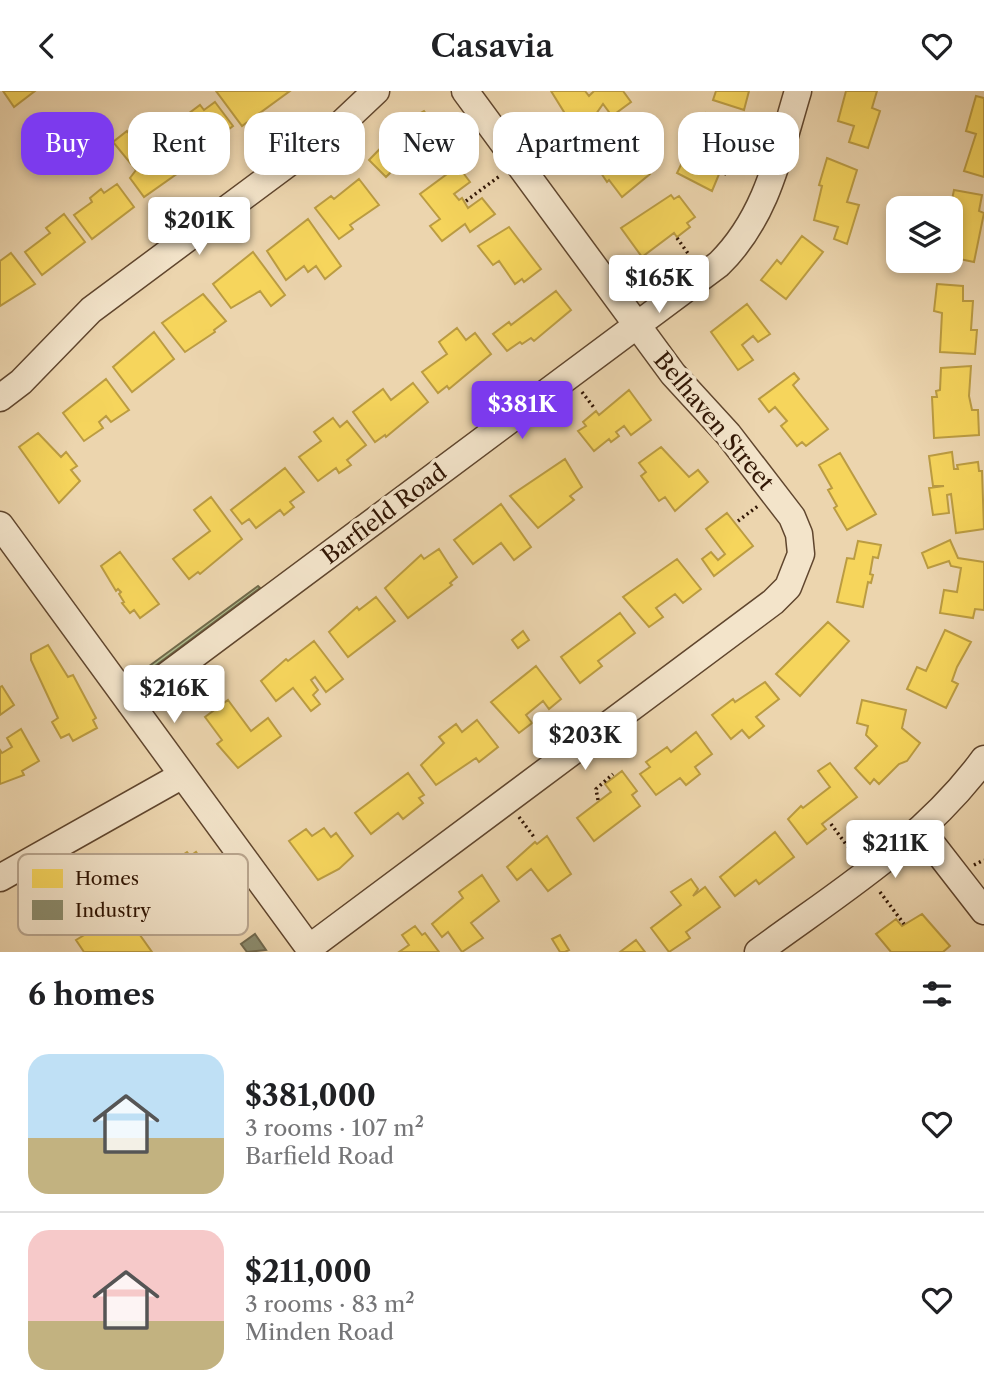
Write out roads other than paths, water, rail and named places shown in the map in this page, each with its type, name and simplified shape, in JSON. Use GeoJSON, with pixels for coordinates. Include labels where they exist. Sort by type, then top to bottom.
{"type":"FeatureCollection","features":[{"type":"Feature","properties":{"kind":"street"},"geometry":{"type":"LineString","coordinates":[[0,398],[20,382],[91,310],[341,124],[376,91]]}},
{"type":"Feature","properties":{"kind":"street","name":"Belhaven Street"},"geometry":{"type":"LineString","coordinates":[[310,950],[773,602],[788,587],[801,554],[796,525],[781,502],[728,434],[682,385],[465,91]]}},
{"type":"Feature","properties":{"kind":"street","name":"Barfield Road"},"geometry":{"type":"LineString","coordinates":[[130,703],[719,264],[742,239],[765,198],[798,91]]}},
{"type":"Feature","properties":{"kind":"street"},"geometry":{"type":"LineString","coordinates":[[0,525],[239,854]]}},
{"type":"Feature","properties":{"kind":"street"},"geometry":{"type":"LineString","coordinates":[[758,952],[921,830],[955,796],[984,759]]}},
{"type":"Feature","properties":{"kind":"street"},"geometry":{"type":"LineString","coordinates":[[43,854],[181,776]]}},
{"type":"Feature","properties":{"kind":"street"},"geometry":{"type":"LineString","coordinates":[[921,830],[984,911]]}},
{"type":"Feature","properties":{"kind":"street"},"geometry":{"type":"LineString","coordinates":[[248,866],[310,950]]}},
{"type":"Feature","properties":{"kind":"street"},"geometry":{"type":"LineString","coordinates":[[0,878],[18,868]]}}]}
